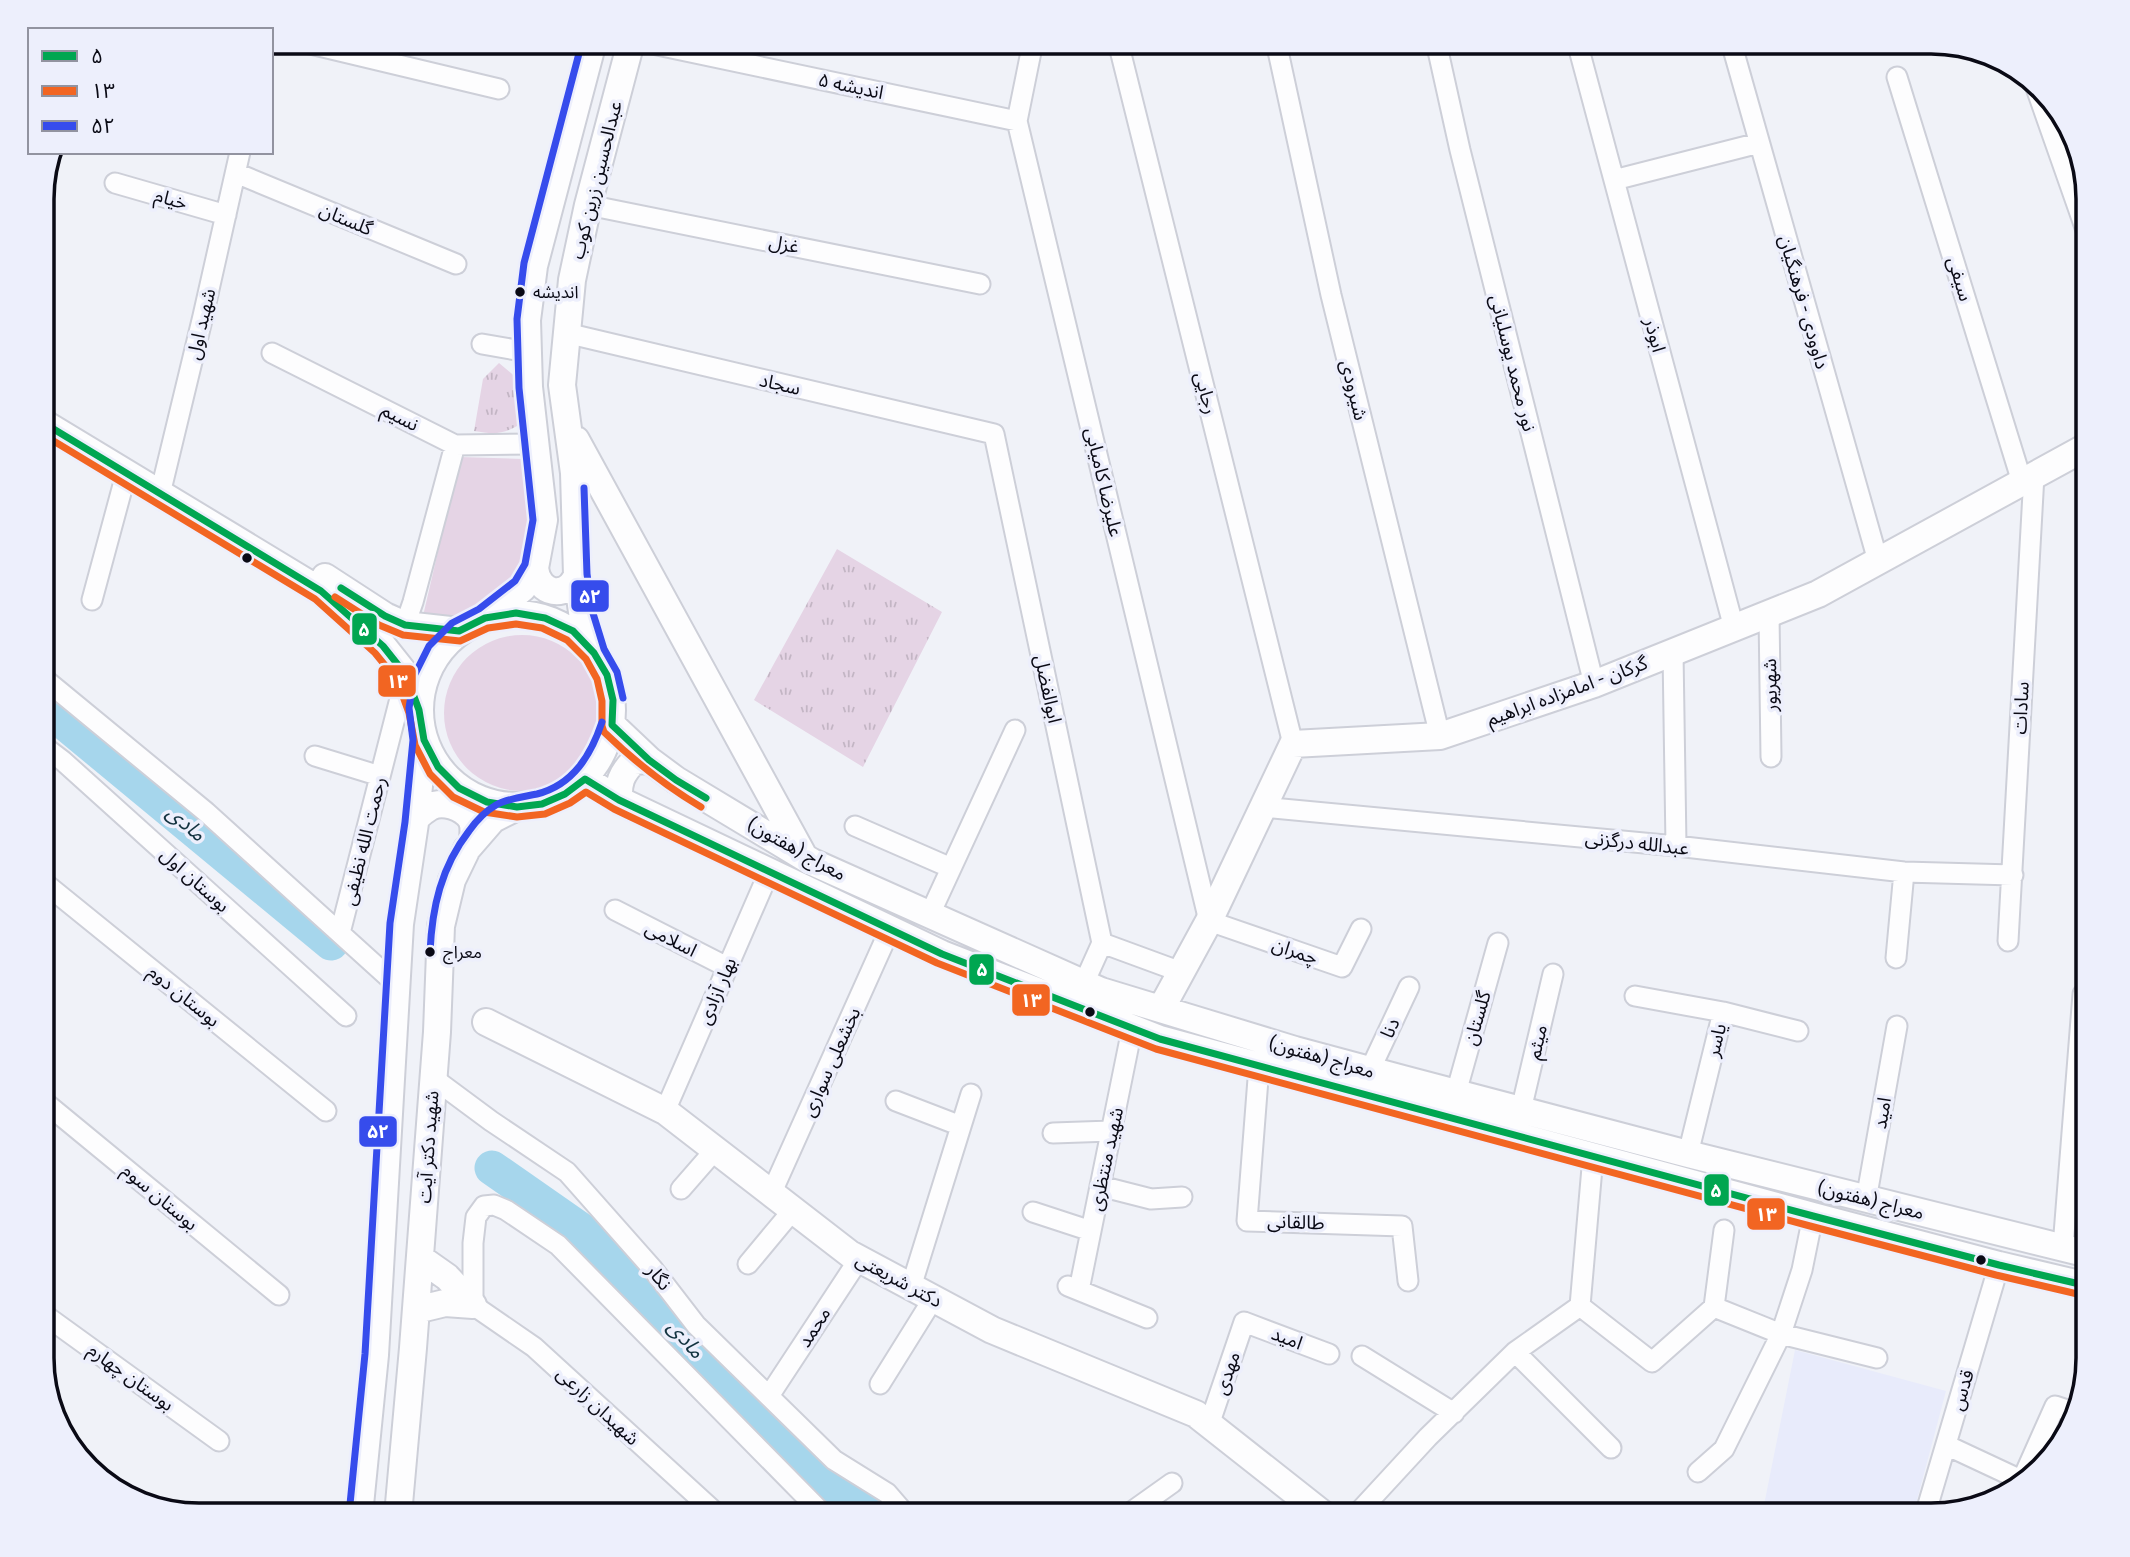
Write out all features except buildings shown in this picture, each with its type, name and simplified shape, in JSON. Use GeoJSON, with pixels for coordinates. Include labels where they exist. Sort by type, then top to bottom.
{"type":"FeatureCollection","features":[{"type":"Feature","properties":{"kind":"main road","name":"عبدالحسین زرین کوب"},"geometry":{"type":"LineString","coordinates":[[485,618],[523,588],[535,568],[544,520],[530,387],[527,320],[534,266],[590,54]]}},
{"type":"Feature","properties":{"kind":"main road","name":"عبدالحسین زرین کوب"},"geometry":{"type":"LineString","coordinates":[[594,653],[582,612],[574,472],[562,385],[572,280],[588,205],[628,54]]}},
{"type":"Feature","properties":{"kind":"main road"},"geometry":{"type":"LineString","coordinates":[[566,423],[803,856]]}},
{"type":"Feature","properties":{"kind":"main road"},"geometry":{"type":"LineString","coordinates":[[55,426],[385,615],[405,625],[459,631]]}},
{"type":"Feature","properties":{"kind":"main road"},"geometry":{"type":"LineString","coordinates":[[55,427],[126,474],[162,486],[321,591],[383,646],[406,675],[419,710],[424,740],[438,767],[459,788],[487,802],[517,807],[542,804],[565,794],[585,779],[598,763],[607,745],[612,725],[612,700],[607,675],[594,653],[573,631],[545,618],[516,613],[485,618],[459,631],[437,653],[424,680],[419,710]]}},
{"type":"Feature","properties":{"kind":"main road","name":"گرکان - امامزاده ابراهیم"},"geometry":{"type":"LineString","coordinates":[[1293,744],[1440,736],[1594,684],[1818,594],[2076,453]]}},
{"type":"Feature","properties":{"kind":"main road"},"geometry":{"type":"LineString","coordinates":[[535,568],[539,582],[550,590],[570,587],[578,575]]}},
{"type":"Feature","properties":{"kind":"main road","name":"معراج (هفتون)"},"geometry":{"type":"LineString","coordinates":[[612,725],[649,760],[676,780],[803,856],[1101,991],[1295,1050],[1456,1093],[1593,1156],[2076,1283]]}},
{"type":"Feature","properties":{"kind":"main road","name":"شهید دکتر آیت"},"geometry":{"type":"LineString","coordinates":[[360,1503],[376,1355],[400,924],[416,818],[424,740]]}},
{"type":"Feature","properties":{"kind":"main road"},"geometry":{"type":"LineString","coordinates":[[1161,1009],[1209,921],[1293,744]]}},
{"type":"Feature","properties":{"kind":"main road"},"geometry":{"type":"LineString","coordinates":[[619,800],[618,787],[622,773],[634,761],[649,760]]}},
{"type":"Feature","properties":{"kind":"main road","name":"معراج (هفتون)"},"geometry":{"type":"LineString","coordinates":[[585,779],[619,800],[942,954],[1160,1039],[1259,1066],[1517,1122],[1688,1154],[2076,1251]]}},
{"type":"Feature","properties":{"kind":"main road"},"geometry":{"type":"LineString","coordinates":[[416,818],[430,806],[442,803],[455,807],[471,820],[474,829],[473,842]]}},
{"type":"Feature","properties":{"kind":"main road","name":"شهید دکتر آیت"},"geometry":{"type":"LineString","coordinates":[[399,1503],[420,1258],[441,926],[452,880],[467,849],[493,819],[517,807]]}},
{"type":"Feature","properties":{"kind":"main road","name":"دکتر شریعتی"},"geometry":{"type":"LineString","coordinates":[[486,1022],[665,1111],[859,1259],[992,1330],[1196,1414],[1309,1503]]}},
{"type":"Feature","properties":{"kind":"main road"},"geometry":{"type":"LineString","coordinates":[[420,1258],[447,1277],[472,1306]]}},
{"type":"Feature","properties":{"kind":"main road"},"geometry":{"type":"LineString","coordinates":[[416,1310],[445,1303],[472,1306]]}},
{"type":"Feature","properties":{"kind":"street"},"geometry":{"type":"LineString","coordinates":[[352,54],[499,89]]}},
{"type":"Feature","properties":{"kind":"street","name":"اندیشه ۵"},"geometry":{"type":"LineString","coordinates":[[700,54],[1017,121]]}},
{"type":"Feature","properties":{"kind":"street","name":"علیرضا کامیابی"},"geometry":{"type":"LineString","coordinates":[[1031,54],[1017,121],[1209,921]]}},
{"type":"Feature","properties":{"kind":"street","name":"رجایی"},"geometry":{"type":"LineString","coordinates":[[1121,54],[1293,744]]}},
{"type":"Feature","properties":{"kind":"street","name":"شیرودی"},"geometry":{"type":"LineString","coordinates":[[1279,54],[1331,295],[1440,736]]}},
{"type":"Feature","properties":{"kind":"street","name":"نور محمد یوسلیانی"},"geometry":{"type":"LineString","coordinates":[[1439,54],[1460,150],[1594,684]]}},
{"type":"Feature","properties":{"kind":"street","name":"ابوذر"},"geometry":{"type":"LineString","coordinates":[[1580,54],[1734,628]]}},
{"type":"Feature","properties":{"kind":"street","name":"داوودی - فرهنگیان"},"geometry":{"type":"LineString","coordinates":[[1734,54],[1878,561]]}},
{"type":"Feature","properties":{"kind":"street","name":"سیفی"},"geometry":{"type":"LineString","coordinates":[[1897,77],[2028,479]]}},
{"type":"Feature","properties":{"kind":"street"},"geometry":{"type":"LineString","coordinates":[[2043,108],[2076,202]]}},
{"type":"Feature","properties":{"kind":"street"},"geometry":{"type":"LineString","coordinates":[[1614,180],[1759,143]]}},
{"type":"Feature","properties":{"kind":"street","name":"شهید اول"},"geometry":{"type":"LineString","coordinates":[[162,486],[240,154]]}},
{"type":"Feature","properties":{"kind":"street","name":"گلستان"},"geometry":{"type":"LineString","coordinates":[[236,173],[456,264]]}},
{"type":"Feature","properties":{"kind":"street","name":"خیام"},"geometry":{"type":"LineString","coordinates":[[115,183],[226,215]]}},
{"type":"Feature","properties":{"kind":"street","name":"غزل"},"geometry":{"type":"LineString","coordinates":[[588,205],[980,284]]}},
{"type":"Feature","properties":{"kind":"street","name":"سجاد"},"geometry":{"type":"LineString","coordinates":[[566,334],[994,434]]}},
{"type":"Feature","properties":{"kind":"street"},"geometry":{"type":"LineString","coordinates":[[482,344],[528,352]]}},
{"type":"Feature","properties":{"kind":"street","name":"نسیم"},"geometry":{"type":"LineString","coordinates":[[272,353],[455,445],[536,444]]}},
{"type":"Feature","properties":{"kind":"street","name":"ابوالفضل"},"geometry":{"type":"LineString","coordinates":[[994,434],[1102,943]]}},
{"type":"Feature","properties":{"kind":"street"},"geometry":{"type":"LineString","coordinates":[[405,625],[455,445]]}},
{"type":"Feature","properties":{"kind":"street"},"geometry":{"type":"LineString","coordinates":[[92,600],[126,474]]}},
{"type":"Feature","properties":{"kind":"street","name":"سادات"},"geometry":{"type":"LineString","coordinates":[[2008,941],[2013,875],[2028,479]]}},
{"type":"Feature","properties":{"kind":"street","name":"شهریور"},"geometry":{"type":"LineString","coordinates":[[1769,614],[1771,757]]}},
{"type":"Feature","properties":{"kind":"street"},"geometry":{"type":"LineString","coordinates":[[1673,652],[1676,846]]}},
{"type":"Feature","properties":{"kind":"street","name":"رحمت الله نظیفی"},"geometry":{"type":"LineString","coordinates":[[340,933],[406,675]]}},
{"type":"Feature","properties":{"kind":"street"},"geometry":{"type":"LineString","coordinates":[[55,688],[206,811],[396,984]]}},
{"type":"Feature","properties":{"kind":"street"},"geometry":{"type":"LineString","coordinates":[[930,914],[1015,730]]}},
{"type":"Feature","properties":{"kind":"street","name":"بوستان اول"},"geometry":{"type":"LineString","coordinates":[[55,755],[346,1016]]}},
{"type":"Feature","properties":{"kind":"street"},"geometry":{"type":"LineString","coordinates":[[315,756],[380,776]]}},
{"type":"Feature","properties":{"kind":"street","name":"عبدالله درگزنی"},"geometry":{"type":"LineString","coordinates":[[1262,807],[1676,846],[1904,872],[2013,875]]}},
{"type":"Feature","properties":{"kind":"street"},"geometry":{"type":"LineString","coordinates":[[855,826],[942,864]]}},
{"type":"Feature","properties":{"kind":"street","name":"بهار آزادی"},"geometry":{"type":"LineString","coordinates":[[665,1111],[769,872]]}},
{"type":"Feature","properties":{"kind":"street"},"geometry":{"type":"LineString","coordinates":[[1896,958],[1904,872]]}},
{"type":"Feature","properties":{"kind":"street","name":"بوستان دوم"},"geometry":{"type":"LineString","coordinates":[[55,892],[326,1111]]}},
{"type":"Feature","properties":{"kind":"street","name":"اسلامی"},"geometry":{"type":"LineString","coordinates":[[615,910],[727,967]]}},
{"type":"Feature","properties":{"kind":"street","name":"چمران"},"geometry":{"type":"LineString","coordinates":[[1209,921],[1342,968],[1360,929]]}},
{"type":"Feature","properties":{"kind":"street","name":"بخشعلی سواری"},"geometry":{"type":"LineString","coordinates":[[771,1194],[890,929]]}},
{"type":"Feature","properties":{"kind":"street"},"geometry":{"type":"LineString","coordinates":[[1084,983],[1102,943],[1181,972]]}},
{"type":"Feature","properties":{"kind":"street","name":"گلستان"},"geometry":{"type":"LineString","coordinates":[[1456,1093],[1498,943]]}},
{"type":"Feature","properties":{"kind":"street","name":"میثم"},"geometry":{"type":"LineString","coordinates":[[1517,1122],[1553,974]]}},
{"type":"Feature","properties":{"kind":"street","name":"دنا"},"geometry":{"type":"LineString","coordinates":[[1370,1070],[1409,987]]}},
{"type":"Feature","properties":{"kind":"street","name":"یاسر"},"geometry":{"type":"LineString","coordinates":[[1635,996],[1723,1012],[1688,1154]]}},
{"type":"Feature","properties":{"kind":"street"},"geometry":{"type":"LineString","coordinates":[[1723,1012],[1798,1031]]}},
{"type":"Feature","properties":{"kind":"street","name":"امید"},"geometry":{"type":"LineString","coordinates":[[1867,1200],[1897,1026]]}},
{"type":"Feature","properties":{"kind":"street","name":"شهید منتظری"},"geometry":{"type":"LineString","coordinates":[[1132,1029],[1091,1231],[1073,1288],[1147,1318]]}},
{"type":"Feature","properties":{"kind":"street","name":"طالقانی"},"geometry":{"type":"LineString","coordinates":[[1259,1066],[1247,1221],[1402,1226],[1408,1281]]}},
{"type":"Feature","properties":{"kind":"street","name":"نگار"},"geometry":{"type":"LineString","coordinates":[[433,1078],[567,1172],[652,1268],[696,1325],[834,1461],[887,1493],[896,1503]]}},
{"type":"Feature","properties":{"kind":"street"},"geometry":{"type":"LineString","coordinates":[[880,1384],[922,1293],[971,1094]]}},
{"type":"Feature","properties":{"kind":"street"},"geometry":{"type":"LineString","coordinates":[[896,1101],[961,1126]]}},
{"type":"Feature","properties":{"kind":"street","name":"بوستان سوم"},"geometry":{"type":"LineString","coordinates":[[55,1111],[278,1295]]}},
{"type":"Feature","properties":{"kind":"street"},"geometry":{"type":"LineString","coordinates":[[1053,1133],[1111,1131]]}},
{"type":"Feature","properties":{"kind":"street"},"geometry":{"type":"LineString","coordinates":[[681,1189],[715,1150]]}},
{"type":"Feature","properties":{"kind":"street"},"geometry":{"type":"LineString","coordinates":[[1367,1503],[1428,1437],[1515,1352],[1580,1306],[1593,1156]]}},
{"type":"Feature","properties":{"kind":"street"},"geometry":{"type":"LineString","coordinates":[[1100,1186],[1151,1199],[1182,1196]]}},
{"type":"Feature","properties":{"kind":"street"},"geometry":{"type":"LineString","coordinates":[[472,1306],[476,1217],[484,1206],[494,1205],[506,1210],[558,1245],[812,1503]]}},
{"type":"Feature","properties":{"kind":"street"},"geometry":{"type":"LineString","coordinates":[[748,1264],[793,1210]]}},
{"type":"Feature","properties":{"kind":"street"},"geometry":{"type":"LineString","coordinates":[[1033,1212],[1091,1231]]}},
{"type":"Feature","properties":{"kind":"street"},"geometry":{"type":"LineString","coordinates":[[1698,1472],[1724,1449],[1781,1334],[1802,1270],[1813,1216]]}},
{"type":"Feature","properties":{"kind":"street"},"geometry":{"type":"LineString","coordinates":[[1580,1306],[1652,1362],[1714,1307],[1724,1230]]}},
{"type":"Feature","properties":{"kind":"street","name":"محمد"},"geometry":{"type":"LineString","coordinates":[[768,1396],[859,1259]]}},
{"type":"Feature","properties":{"kind":"street","name":"قدس"},"geometry":{"type":"LineString","coordinates":[[1928,1503],[1999,1265]]}},
{"type":"Feature","properties":{"kind":"street","name":"شهیدان زارعی"},"geometry":{"type":"LineString","coordinates":[[472,1306],[534,1347],[705,1503]]}},
{"type":"Feature","properties":{"kind":"street"},"geometry":{"type":"LineString","coordinates":[[1714,1307],[1781,1334],[1877,1358]]}},
{"type":"Feature","properties":{"kind":"street","name":"بوستان چهارم"},"geometry":{"type":"LineString","coordinates":[[55,1322],[219,1441]]}},
{"type":"Feature","properties":{"kind":"street","name":"امید"},"geometry":{"type":"LineString","coordinates":[[1244,1322],[1329,1354]]}},
{"type":"Feature","properties":{"kind":"street","name":"مهدی"},"geometry":{"type":"LineString","coordinates":[[1209,1425],[1244,1322]]}},
{"type":"Feature","properties":{"kind":"street"},"geometry":{"type":"LineString","coordinates":[[1515,1352],[1611,1448]]}},
{"type":"Feature","properties":{"kind":"street"},"geometry":{"type":"LineString","coordinates":[[1362,1356],[1454,1413]]}},
{"type":"Feature","properties":{"kind":"street"},"geometry":{"type":"LineString","coordinates":[[2034,1458],[2063,1409]]}},
{"type":"Feature","properties":{"kind":"street"},"geometry":{"type":"LineString","coordinates":[[1946,1445],[2014,1476]]}},
{"type":"Feature","properties":{"kind":"street"},"geometry":{"type":"LineString","coordinates":[[1145,1503],[1172,1483]]}},
{"type":"Feature","properties":{"kind":"shaded area"},"geometry":{"type":"Polygon","coordinates":[[[1795,1350],[1946,1391],[1916,1503],[1764,1503],[1795,1350]]]}},
{"type":"Feature","properties":{"kind":"green space"},"geometry":{"type":"Polygon","coordinates":[[[499,363],[518,379],[519,425],[497,433],[474,431],[483,379],[499,363]]]}},
{"type":"Feature","properties":{"kind":"green space"},"geometry":{"type":"Polygon","coordinates":[[[460,457],[523,459],[541,519],[531,568],[470,618],[423,616],[460,457]]]}},
{"type":"Feature","properties":{"kind":"green space"},"geometry":{"type":"Polygon","coordinates":[[[837,549],[942,612],[863,767],[754,700],[837,549]]]}},
{"type":"Feature","properties":{"kind":"green space"},"geometry":{"type":"Polygon","coordinates":[[[522,635],[552,641],[577,658],[594,683],[600,713],[594,743],[577,768],[552,785],[522,791],[492,785],[467,768],[450,743],[444,713],[450,683],[467,658],[492,641],[522,635]]]}},
{"type":"Feature","properties":{"kind":"waterway","name":"مادی"},"geometry":{"type":"LineString","coordinates":[[55,715],[331,943]]}},
{"type":"Feature","properties":{"kind":"waterway","name":"مادی"},"geometry":{"type":"LineString","coordinates":[[492,1168],[584,1232],[669,1318],[764,1430],[815,1477],[858,1503]]}},
{"type":"Feature","properties":{"kind":"transit line","name":"۵۲"},"geometry":{"type":"LineString","coordinates":[[350,1503],[365,1354],[390,923],[405,822],[413,740],[409,708],[414,676],[429,646],[452,623],[479,609],[515,581],[525,564],[533,520],[519,388],[517,319],[524,263],[579,54]]}},
{"type":"Feature","properties":{"kind":"transit line","name":"۵"},"geometry":{"type":"LineString","coordinates":[[55,430],[321,591],[383,646],[406,675],[419,710],[424,740],[438,767],[459,788],[487,802],[517,807],[542,804],[565,794],[585,779],[619,800],[942,954],[1160,1039],[1813,1216],[2076,1283]]}},
{"type":"Feature","properties":{"kind":"transit line","name":"۱۳"},"geometry":{"type":"LineString","coordinates":[[55,442],[315,599],[375,653],[397,680],[409,713],[415,745],[430,774],[453,797],[484,812],[517,817],[545,814],[570,803],[586,792],[614,809],[937,963],[1156,1049],[1810,1226],[2076,1294]]}},
{"type":"Feature","properties":{"kind":"transit line","name":"۵۲"},"geometry":{"type":"LineString","coordinates":[[584,488],[587,574],[592,610],[604,649],[617,672],[623,698]]}},
{"type":"Feature","properties":{"kind":"transit line","name":"۵"},"geometry":{"type":"LineString","coordinates":[[341,588],[385,616],[405,625],[459,631],[485,618],[516,613],[545,618],[573,631],[594,653],[607,675],[613,700],[612,725],[649,760],[706,798]]}},
{"type":"Feature","properties":{"kind":"transit line","name":"۱۳"},"geometry":{"type":"LineString","coordinates":[[335,597],[379,625],[403,635],[460,641],[488,628],[516,624],[542,628],[567,640],[586,659],[597,679],[604,732],[650,772],[701,807]]}},
{"type":"Feature","properties":{"kind":"transit line","name":"۵۲"},"geometry":{"type":"LineString","coordinates":[[430,952],[440,888],[451,859],[472,827],[496,805],[550,790],[561,784],[586,757],[602,722]]}},
{"type":"Feature","properties":{"kind":"place","name":"اندیشه"},"geometry":{"type":"Point","coordinates":[520,292]}},
{"type":"Feature","properties":{"kind":"place","name":"معراج"},"geometry":{"type":"Point","coordinates":[430,952]}}]}
